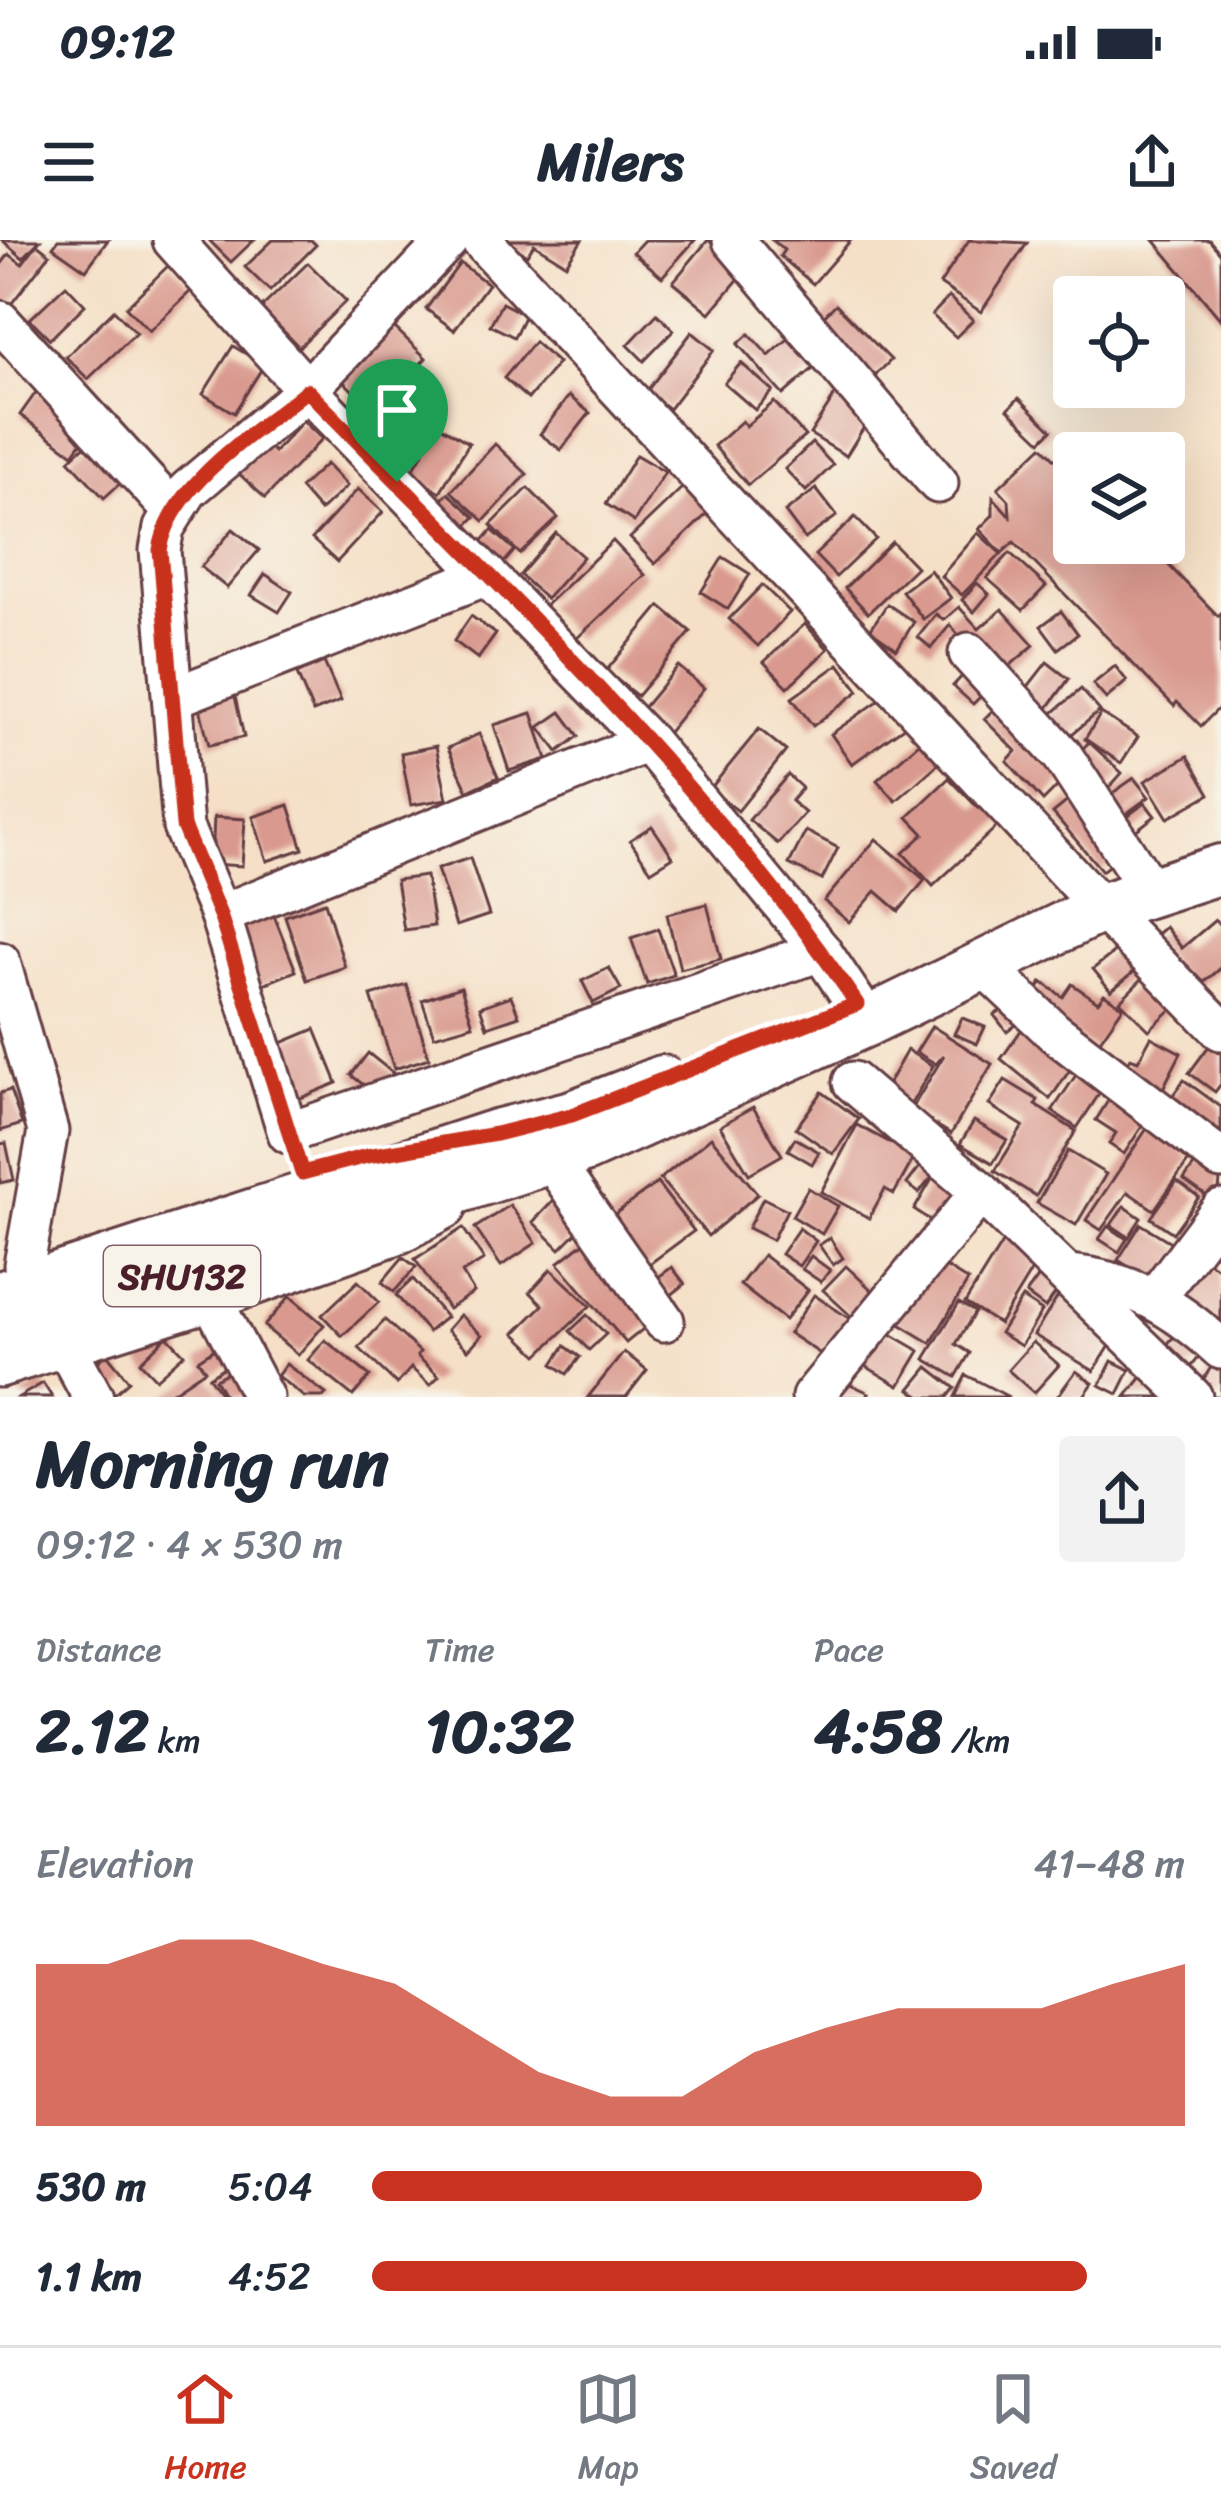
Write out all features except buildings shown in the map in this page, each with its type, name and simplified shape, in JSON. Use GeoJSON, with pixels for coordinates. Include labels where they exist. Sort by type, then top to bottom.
{"type":"FeatureCollection","features":[{"type":"Feature","properties":{"kind":"main road","name":"SHU132"},"geometry":{"type":"LineString","coordinates":[[8,1278],[362,1201],[522,1154],[572,1115],[983,965],[1142,878],[1221,847]]}},
{"type":"Feature","properties":{"kind":"main road","name":"SHU132"},"geometry":{"type":"LineString","coordinates":[[863,1012],[1096,903],[1221,869]]}},
{"type":"Feature","properties":{"kind":"main road","name":"SHU132"},"geometry":{"type":"LineString","coordinates":[[0,1337],[362,1201]]}},
{"type":"Feature","properties":{"kind":"street"},"geometry":{"type":"LineString","coordinates":[[173,240],[307,390],[648,742],[821,951],[863,1012]]}},
{"type":"Feature","properties":{"kind":"street"},"geometry":{"type":"LineString","coordinates":[[302,1173],[220,915],[183,826],[160,550],[172,510],[188,490],[307,390],[448,240]]}},
{"type":"Feature","properties":{"kind":"street"},"geometry":{"type":"LineString","coordinates":[[481,240],[1096,903],[1221,1030]]}},
{"type":"Feature","properties":{"kind":"street"},"geometry":{"type":"LineString","coordinates":[[733,240],[938,484]]}},
{"type":"Feature","properties":{"kind":"street"},"geometry":{"type":"LineString","coordinates":[[0,321],[172,510]]}},
{"type":"Feature","properties":{"kind":"street"},"geometry":{"type":"LineString","coordinates":[[175,697],[487,575]]}},
{"type":"Feature","properties":{"kind":"street"},"geometry":{"type":"LineString","coordinates":[[969,653],[1061,755],[1142,878]]}},
{"type":"Feature","properties":{"kind":"street"},"geometry":{"type":"LineString","coordinates":[[220,915],[648,742]]}},
{"type":"Feature","properties":{"kind":"street"},"geometry":{"type":"LineString","coordinates":[[288,1133],[821,951]]}},
{"type":"Feature","properties":{"kind":"street"},"geometry":{"type":"LineString","coordinates":[[0,962],[48,1131],[8,1278]]}},
{"type":"Feature","properties":{"kind":"street"},"geometry":{"type":"LineString","coordinates":[[983,965],[1070,1044],[1221,1159]]}},
{"type":"Feature","properties":{"kind":"street"},"geometry":{"type":"LineString","coordinates":[[853,1082],[981,1192],[1184,1394],[1217,1345],[1155,1298],[1103,1278],[1067,1275]]}},
{"type":"Feature","properties":{"kind":"street"},"geometry":{"type":"LineString","coordinates":[[8,1278],[302,1173],[367,1156],[522,1154]]}},
{"type":"Feature","properties":{"kind":"street"},"geometry":{"type":"LineString","coordinates":[[0,1367],[212,1300],[400,1233],[522,1154]]}},
{"type":"Feature","properties":{"kind":"street"},"geometry":{"type":"LineString","coordinates":[[522,1154],[664,1321]]}},
{"type":"Feature","properties":{"kind":"street"},"geometry":{"type":"LineString","coordinates":[[812,1397],[981,1192]]}},
{"type":"Feature","properties":{"kind":"street"},"geometry":{"type":"LineString","coordinates":[[1155,1298],[1221,1210]]}},
{"type":"Feature","properties":{"kind":"street"},"geometry":{"type":"LineString","coordinates":[[212,1300],[263,1397]]}},
{"type":"Feature","properties":{"kind":"street"},"geometry":{"type":"LineString","coordinates":[[65,1345],[93,1397]]}},
{"type":"Feature","properties":{"kind":"route"},"geometry":{"type":"LineString","coordinates":[[307,390],[397,482],[648,742],[821,951],[857,1004],[572,1115],[302,1173],[220,915],[183,826],[160,550],[172,510],[188,490],[307,390]]}}]}
